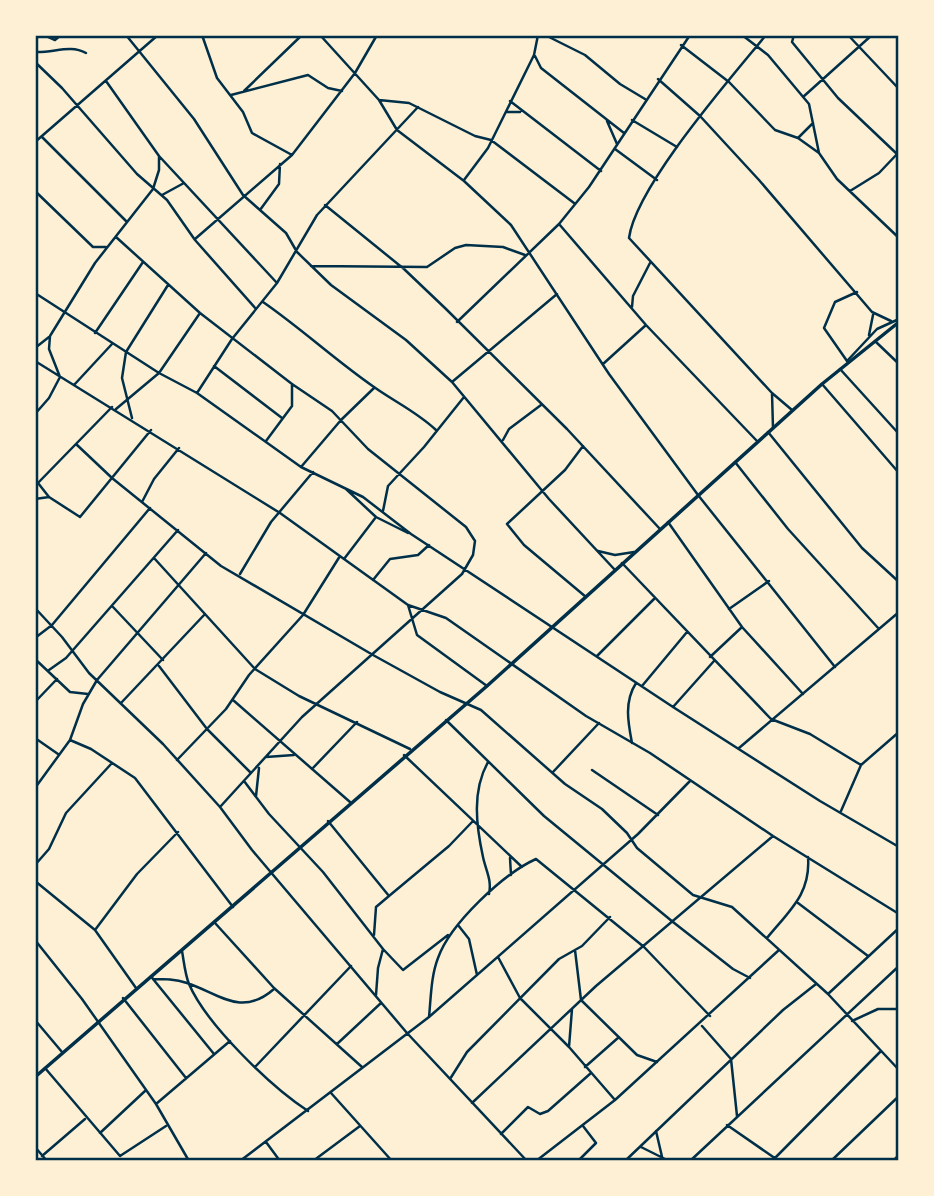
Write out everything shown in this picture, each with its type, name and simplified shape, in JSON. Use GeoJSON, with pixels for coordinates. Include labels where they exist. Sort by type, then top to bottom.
{"type":"FeatureCollection","features":[{"type":"Feature","properties":{"kind":"street"},"geometry":{"type":"LineString","coordinates":[[44,35],[55,40],[61,35]]}},
{"type":"Feature","properties":{"kind":"street"},"geometry":{"type":"LineString","coordinates":[[126,35],[194,119],[243,195],[286,233],[297,252],[344,296],[414,347],[452,382],[615,570]]}},
{"type":"Feature","properties":{"kind":"street"},"geometry":{"type":"LineString","coordinates":[[35,142],[158,35]]}},
{"type":"Feature","properties":{"kind":"street"},"geometry":{"type":"LineString","coordinates":[[202,35],[217,78],[231,95],[252,133],[292,155]]}},
{"type":"Feature","properties":{"kind":"street"},"geometry":{"type":"LineString","coordinates":[[243,92],[302,35]]}},
{"type":"Feature","properties":{"kind":"street"},"geometry":{"type":"LineString","coordinates":[[320,35],[379,100],[397,130],[501,213],[603,364],[698,495],[835,667]]}},
{"type":"Feature","properties":{"kind":"street"},"geometry":{"type":"LineString","coordinates":[[195,240],[243,195],[292,155],[355,73],[377,35]]}},
{"type":"Feature","properties":{"kind":"street"},"geometry":{"type":"LineString","coordinates":[[464,181],[481,161],[534,55],[538,35]]}},
{"type":"Feature","properties":{"kind":"street"},"geometry":{"type":"LineString","coordinates":[[545,35],[584,55],[645,100]]}},
{"type":"Feature","properties":{"kind":"street"},"geometry":{"type":"LineString","coordinates":[[457,322],[559,224],[601,171],[658,79],[690,35]]}},
{"type":"Feature","properties":{"kind":"street"},"geometry":{"type":"LineString","coordinates":[[742,35],[768,55],[809,104],[819,153]]}},
{"type":"Feature","properties":{"kind":"street"},"geometry":{"type":"LineString","coordinates":[[766,35],[678,147],[637,212],[629,238],[772,393],[792,411]]}},
{"type":"Feature","properties":{"kind":"street"},"geometry":{"type":"LineString","coordinates":[[793,35],[792,42],[838,98],[898,153],[861,187],[849,191]]}},
{"type":"Feature","properties":{"kind":"street"},"geometry":{"type":"LineString","coordinates":[[848,35],[899,89]]}},
{"type":"Feature","properties":{"kind":"street"},"geometry":{"type":"LineString","coordinates":[[803,97],[872,35]]}},
{"type":"Feature","properties":{"kind":"street"},"geometry":{"type":"LineString","coordinates":[[681,45],[729,82],[775,130],[798,138],[819,153],[849,191],[899,237]]}},
{"type":"Feature","properties":{"kind":"street"},"geometry":{"type":"LineString","coordinates":[[35,52],[53,52],[71,47],[86,53]]}},
{"type":"Feature","properties":{"kind":"street"},"geometry":{"type":"LineString","coordinates":[[534,55],[541,68],[624,133]]}},
{"type":"Feature","properties":{"kind":"street"},"geometry":{"type":"LineString","coordinates":[[35,62],[161,195],[195,240],[257,310]]}},
{"type":"Feature","properties":{"kind":"street"},"geometry":{"type":"LineString","coordinates":[[349,68],[359,67]]}},
{"type":"Feature","properties":{"kind":"street"},"geometry":{"type":"LineString","coordinates":[[231,95],[308,75],[328,88],[342,91]]}},
{"type":"Feature","properties":{"kind":"street"},"geometry":{"type":"LineString","coordinates":[[658,79],[700,116],[857,292],[872,312],[874,322],[869,337]]}},
{"type":"Feature","properties":{"kind":"street"},"geometry":{"type":"LineString","coordinates":[[106,81],[159,156],[277,283]]}},
{"type":"Feature","properties":{"kind":"street"},"geometry":{"type":"LineString","coordinates":[[379,100],[418,107],[475,136],[491,140],[574,204]]}},
{"type":"Feature","properties":{"kind":"street"},"geometry":{"type":"LineString","coordinates":[[510,101],[520,112],[601,171]]}},
{"type":"Feature","properties":{"kind":"street"},"geometry":{"type":"LineString","coordinates":[[197,393],[232,339],[277,283],[325,205],[418,107]]}},
{"type":"Feature","properties":{"kind":"street"},"geometry":{"type":"LineString","coordinates":[[505,113],[520,112]]}},
{"type":"Feature","properties":{"kind":"street"},"geometry":{"type":"LineString","coordinates":[[632,120],[678,147]]}},
{"type":"Feature","properties":{"kind":"street"},"geometry":{"type":"LineString","coordinates":[[607,121],[616,147],[657,180]]}},
{"type":"Feature","properties":{"kind":"street"},"geometry":{"type":"LineString","coordinates":[[798,138],[813,123]]}},
{"type":"Feature","properties":{"kind":"street"},"geometry":{"type":"LineString","coordinates":[[42,137],[127,222]]}},
{"type":"Feature","properties":{"kind":"street"},"geometry":{"type":"LineString","coordinates":[[35,348],[50,336],[108,247],[153,189],[159,170],[159,156]]}},
{"type":"Feature","properties":{"kind":"street"},"geometry":{"type":"LineString","coordinates":[[260,210],[279,184],[280,164]]}},
{"type":"Feature","properties":{"kind":"street"},"geometry":{"type":"LineString","coordinates":[[161,195],[184,184]]}},
{"type":"Feature","properties":{"kind":"street"},"geometry":{"type":"LineString","coordinates":[[857,199],[861,187]]}},
{"type":"Feature","properties":{"kind":"street"},"geometry":{"type":"LineString","coordinates":[[35,191],[93,247],[108,247]]}},
{"type":"Feature","properties":{"kind":"street"},"geometry":{"type":"LineString","coordinates":[[325,205],[404,269],[542,404],[660,529]]}},
{"type":"Feature","properties":{"kind":"street"},"geometry":{"type":"LineString","coordinates":[[559,224],[646,325],[758,442]]}},
{"type":"Feature","properties":{"kind":"street"},"geometry":{"type":"LineString","coordinates":[[116,237],[232,339],[341,420],[398,475],[471,531],[475,545],[467,569],[318,704],[220,807]]}},
{"type":"Feature","properties":{"kind":"street"},"geometry":{"type":"LineString","coordinates":[[311,266],[404,269],[428,267],[466,244],[503,247],[525,255]]}},
{"type":"Feature","properties":{"kind":"street"},"geometry":{"type":"LineString","coordinates":[[95,333],[143,262]]}},
{"type":"Feature","properties":{"kind":"street"},"geometry":{"type":"LineString","coordinates":[[632,308],[633,296],[650,262]]}},
{"type":"Feature","properties":{"kind":"street"},"geometry":{"type":"LineString","coordinates":[[132,418],[122,378],[126,352],[168,284]]}},
{"type":"Feature","properties":{"kind":"street"},"geometry":{"type":"LineString","coordinates":[[847,361],[824,328],[837,299],[857,292]]}},
{"type":"Feature","properties":{"kind":"street"},"geometry":{"type":"LineString","coordinates":[[35,293],[112,344],[197,393],[301,467],[344,486],[383,511],[411,534]]}},
{"type":"Feature","properties":{"kind":"street"},"geometry":{"type":"LineString","coordinates":[[452,382],[489,354],[557,294]]}},
{"type":"Feature","properties":{"kind":"street"},"geometry":{"type":"LineString","coordinates":[[263,302],[374,388],[410,408],[436,430]]}},
{"type":"Feature","properties":{"kind":"street"},"geometry":{"type":"LineString","coordinates":[[872,312],[891,321]]}},
{"type":"Feature","properties":{"kind":"street"},"geometry":{"type":"LineString","coordinates":[[151,430],[80,517],[49,497],[36,484],[114,408],[159,373],[201,313]]}},
{"type":"Feature","properties":{"kind":"street"},"geometry":{"type":"LineString","coordinates":[[842,368],[869,337],[891,321],[899,320]]}},
{"type":"Feature","properties":{"kind":"street"},"geometry":{"type":"LineString","coordinates":[[35,1077],[123,998],[152,978],[328,821],[487,686],[822,383],[899,320]]}},
{"type":"Feature","properties":{"kind":"street"},"geometry":{"type":"LineString","coordinates":[[603,364],[646,325]]}},
{"type":"Feature","properties":{"kind":"street"},"geometry":{"type":"LineString","coordinates":[[35,414],[49,398],[60,377],[49,349],[50,336]]}},
{"type":"Feature","properties":{"kind":"street"},"geometry":{"type":"LineString","coordinates":[[876,341],[899,364]]}},
{"type":"Feature","properties":{"kind":"street"},"geometry":{"type":"LineString","coordinates":[[73,385],[112,344]]}},
{"type":"Feature","properties":{"kind":"street"},"geometry":{"type":"LineString","coordinates":[[35,361],[132,418],[280,513],[408,605],[446,618],[599,723],[899,914]]}},
{"type":"Feature","properties":{"kind":"street"},"geometry":{"type":"LineString","coordinates":[[214,366],[282,418]]}},
{"type":"Feature","properties":{"kind":"street"},"geometry":{"type":"LineString","coordinates":[[842,368],[899,434]]}},
{"type":"Feature","properties":{"kind":"street"},"geometry":{"type":"LineString","coordinates":[[822,383],[899,473]]}},
{"type":"Feature","properties":{"kind":"street"},"geometry":{"type":"LineString","coordinates":[[266,441],[293,402],[292,384]]}},
{"type":"Feature","properties":{"kind":"street"},"geometry":{"type":"LineString","coordinates":[[301,467],[341,420],[374,388]]}},
{"type":"Feature","properties":{"kind":"street"},"geometry":{"type":"LineString","coordinates":[[772,393],[773,428]]}},
{"type":"Feature","properties":{"kind":"street"},"geometry":{"type":"LineString","coordinates":[[383,511],[388,486],[464,397]]}},
{"type":"Feature","properties":{"kind":"street"},"geometry":{"type":"LineString","coordinates":[[503,440],[509,429],[542,404]]}},
{"type":"Feature","properties":{"kind":"street"},"geometry":{"type":"LineString","coordinates":[[768,432],[862,548],[899,582]]}},
{"type":"Feature","properties":{"kind":"street"},"geometry":{"type":"LineString","coordinates":[[76,444],[113,478],[221,566],[373,655],[440,692],[481,710],[552,772],[602,809],[632,839],[637,848],[699,900],[724,902],[828,994],[899,1070]]}},
{"type":"Feature","properties":{"kind":"street"},"geometry":{"type":"LineString","coordinates":[[583,446],[570,465],[509,520],[508,528],[535,555],[586,597]]}},
{"type":"Feature","properties":{"kind":"street"},"geometry":{"type":"LineString","coordinates":[[142,502],[154,479],[179,448]]}},
{"type":"Feature","properties":{"kind":"street"},"geometry":{"type":"LineString","coordinates":[[735,462],[789,529],[879,629]]}},
{"type":"Feature","properties":{"kind":"street"},"geometry":{"type":"LineString","coordinates":[[239,575],[271,522],[313,472]]}},
{"type":"Feature","properties":{"kind":"street"},"geometry":{"type":"LineString","coordinates":[[344,486],[376,517],[411,534],[467,569],[673,707],[899,848]]}},
{"type":"Feature","properties":{"kind":"street"},"geometry":{"type":"LineString","coordinates":[[35,499],[49,497]]}},
{"type":"Feature","properties":{"kind":"street"},"geometry":{"type":"LineString","coordinates":[[35,638],[52,625],[150,508]]}},
{"type":"Feature","properties":{"kind":"street"},"geometry":{"type":"LineString","coordinates":[[177,760],[208,729],[255,669],[303,615],[342,558],[376,517]]}},
{"type":"Feature","properties":{"kind":"street"},"geometry":{"type":"LineString","coordinates":[[668,522],[741,627],[803,694]]}},
{"type":"Feature","properties":{"kind":"street"},"geometry":{"type":"LineString","coordinates":[[49,670],[113,607],[178,530]]}},
{"type":"Feature","properties":{"kind":"street"},"geometry":{"type":"LineString","coordinates":[[373,580],[390,559],[418,555],[429,545]]}},
{"type":"Feature","properties":{"kind":"street"},"geometry":{"type":"LineString","coordinates":[[597,551],[615,555],[634,552]]}},
{"type":"Feature","properties":{"kind":"street"},"geometry":{"type":"LineString","coordinates":[[35,788],[70,740],[97,680],[206,554]]}},
{"type":"Feature","properties":{"kind":"street"},"geometry":{"type":"LineString","coordinates":[[155,558],[255,669],[286,690],[411,749]]}},
{"type":"Feature","properties":{"kind":"street"},"geometry":{"type":"LineString","coordinates":[[622,563],[654,600],[771,719],[810,734],[861,765]]}},
{"type":"Feature","properties":{"kind":"street"},"geometry":{"type":"LineString","coordinates":[[729,608],[769,581]]}},
{"type":"Feature","properties":{"kind":"street"},"geometry":{"type":"LineString","coordinates":[[597,656],[654,600]]}},
{"type":"Feature","properties":{"kind":"street"},"geometry":{"type":"LineString","coordinates":[[408,605],[414,631],[427,645],[487,686]]}},
{"type":"Feature","properties":{"kind":"street"},"geometry":{"type":"LineString","coordinates":[[113,607],[163,660]]}},
{"type":"Feature","properties":{"kind":"street"},"geometry":{"type":"LineString","coordinates":[[35,608],[97,680],[220,807],[407,1033],[527,1161]]}},
{"type":"Feature","properties":{"kind":"street"},"geometry":{"type":"LineString","coordinates":[[738,748],[899,612]]}},
{"type":"Feature","properties":{"kind":"street"},"geometry":{"type":"LineString","coordinates":[[121,703],[159,666],[205,614]]}},
{"type":"Feature","properties":{"kind":"street"},"geometry":{"type":"LineString","coordinates":[[673,707],[741,627]]}},
{"type":"Feature","properties":{"kind":"street"},"geometry":{"type":"LineString","coordinates":[[642,686],[687,632]]}},
{"type":"Feature","properties":{"kind":"street"},"geometry":{"type":"LineString","coordinates":[[35,659],[71,692],[89,694]]}},
{"type":"Feature","properties":{"kind":"street"},"geometry":{"type":"LineString","coordinates":[[159,666],[208,729],[251,773]]}},
{"type":"Feature","properties":{"kind":"street"},"geometry":{"type":"LineString","coordinates":[[35,702],[57,679]]}},
{"type":"Feature","properties":{"kind":"street"},"geometry":{"type":"LineString","coordinates":[[632,743],[627,720],[629,693],[636,682]]}},
{"type":"Feature","properties":{"kind":"street"},"geometry":{"type":"LineString","coordinates":[[233,700],[350,802]]}},
{"type":"Feature","properties":{"kind":"street"},"geometry":{"type":"LineString","coordinates":[[446,720],[544,816],[673,922],[733,969],[750,978]]}},
{"type":"Feature","properties":{"kind":"street"},"geometry":{"type":"LineString","coordinates":[[312,769],[357,722]]}},
{"type":"Feature","properties":{"kind":"street"},"geometry":{"type":"LineString","coordinates":[[552,772],[599,723]]}},
{"type":"Feature","properties":{"kind":"street"},"geometry":{"type":"LineString","coordinates":[[841,812],[861,765],[899,732]]}},
{"type":"Feature","properties":{"kind":"street"},"geometry":{"type":"LineString","coordinates":[[35,738],[58,755]]}},
{"type":"Feature","properties":{"kind":"street"},"geometry":{"type":"LineString","coordinates":[[70,740],[135,779],[233,907]]}},
{"type":"Feature","properties":{"kind":"street"},"geometry":{"type":"LineString","coordinates":[[266,757],[295,755]]}},
{"type":"Feature","properties":{"kind":"street"},"geometry":{"type":"LineString","coordinates":[[404,755],[522,867]]}},
{"type":"Feature","properties":{"kind":"street"},"geometry":{"type":"LineString","coordinates":[[488,762],[476,790],[482,856],[491,884],[489,894]]}},
{"type":"Feature","properties":{"kind":"street"},"geometry":{"type":"LineString","coordinates":[[35,865],[49,849],[65,813],[111,763]]}},
{"type":"Feature","properties":{"kind":"street"},"geometry":{"type":"LineString","coordinates":[[256,796],[259,765]]}},
{"type":"Feature","properties":{"kind":"street"},"geometry":{"type":"LineString","coordinates":[[592,770],[658,815]]}},
{"type":"Feature","properties":{"kind":"street"},"geometry":{"type":"LineString","coordinates":[[244,781],[301,845],[402,970],[450,933],[511,875],[538,860],[644,947],[710,1016]]}},
{"type":"Feature","properties":{"kind":"street"},"geometry":{"type":"LineString","coordinates":[[240,1161],[429,1017],[632,839],[690,781]]}},
{"type":"Feature","properties":{"kind":"street"},"geometry":{"type":"LineString","coordinates":[[328,821],[389,896]]}},
{"type":"Feature","properties":{"kind":"street"},"geometry":{"type":"LineString","coordinates":[[374,935],[376,907],[449,846],[472,821]]}},
{"type":"Feature","properties":{"kind":"street"},"geometry":{"type":"LineString","coordinates":[[95,930],[137,874],[178,832]]}},
{"type":"Feature","properties":{"kind":"street"},"geometry":{"type":"LineString","coordinates":[[472,1102],[553,1030],[581,1000],[773,836]]}},
{"type":"Feature","properties":{"kind":"street"},"geometry":{"type":"LineString","coordinates":[[509,855],[511,875]]}},
{"type":"Feature","properties":{"kind":"street"},"geometry":{"type":"LineString","coordinates":[[766,939],[798,903],[807,884],[808,857]]}},
{"type":"Feature","properties":{"kind":"street"},"geometry":{"type":"LineString","coordinates":[[35,881],[95,930],[136,988]]}},
{"type":"Feature","properties":{"kind":"street"},"geometry":{"type":"LineString","coordinates":[[798,903],[868,956]]}},
{"type":"Feature","properties":{"kind":"street"},"geometry":{"type":"LineString","coordinates":[[450,1079],[467,1052],[564,953],[582,946],[610,917]]}},
{"type":"Feature","properties":{"kind":"street"},"geometry":{"type":"LineString","coordinates":[[215,923],[274,988],[362,1067]]}},
{"type":"Feature","properties":{"kind":"street"},"geometry":{"type":"LineString","coordinates":[[458,925],[469,939],[477,975]]}},
{"type":"Feature","properties":{"kind":"street"},"geometry":{"type":"LineString","coordinates":[[828,994],[899,928]]}},
{"type":"Feature","properties":{"kind":"street"},"geometry":{"type":"LineString","coordinates":[[429,1017],[434,971],[450,933]]}},
{"type":"Feature","properties":{"kind":"street"},"geometry":{"type":"LineString","coordinates":[[35,940],[156,1104],[189,1161]]}},
{"type":"Feature","properties":{"kind":"street"},"geometry":{"type":"LineString","coordinates":[[376,995],[383,949]]}},
{"type":"Feature","properties":{"kind":"street"},"geometry":{"type":"LineString","coordinates":[[575,950],[581,1000],[637,1055],[658,1062]]}},
{"type":"Feature","properties":{"kind":"street"},"geometry":{"type":"LineString","coordinates":[[536,1161],[615,1100],[701,1025],[779,950]]}},
{"type":"Feature","properties":{"kind":"street"},"geometry":{"type":"LineString","coordinates":[[182,951],[189,983],[230,1041],[255,1067],[308,1111]]}},
{"type":"Feature","properties":{"kind":"street"},"geometry":{"type":"LineString","coordinates":[[498,957],[520,998],[569,1046],[615,1100]]}},
{"type":"Feature","properties":{"kind":"street"},"geometry":{"type":"LineString","coordinates":[[255,1067],[351,966]]}},
{"type":"Feature","properties":{"kind":"street"},"geometry":{"type":"LineString","coordinates":[[690,1161],[899,966]]}},
{"type":"Feature","properties":{"kind":"street"},"geometry":{"type":"LineString","coordinates":[[152,978],[189,983],[229,1003],[259,999],[274,988]]}},
{"type":"Feature","properties":{"kind":"street"},"geometry":{"type":"LineString","coordinates":[[152,978],[214,1054]]}},
{"type":"Feature","properties":{"kind":"street"},"geometry":{"type":"LineString","coordinates":[[625,1161],[731,1059],[816,984]]}},
{"type":"Feature","properties":{"kind":"street"},"geometry":{"type":"LineString","coordinates":[[123,998],[186,1078]]}},
{"type":"Feature","properties":{"kind":"street"},"geometry":{"type":"LineString","coordinates":[[337,1044],[382,1002]]}},
{"type":"Feature","properties":{"kind":"street"},"geometry":{"type":"LineString","coordinates":[[569,1046],[572,1009]]}},
{"type":"Feature","properties":{"kind":"street"},"geometry":{"type":"LineString","coordinates":[[852,1021],[878,1009],[899,1009]]}},
{"type":"Feature","properties":{"kind":"street"},"geometry":{"type":"LineString","coordinates":[[35,1020],[62,1052]]}},
{"type":"Feature","properties":{"kind":"street"},"geometry":{"type":"LineString","coordinates":[[701,1025],[731,1059],[737,1116]]}},
{"type":"Feature","properties":{"kind":"street"},"geometry":{"type":"LineString","coordinates":[[585,1067],[619,1037]]}},
{"type":"Feature","properties":{"kind":"street"},"geometry":{"type":"LineString","coordinates":[[156,1104],[230,1041]]}},
{"type":"Feature","properties":{"kind":"street"},"geometry":{"type":"LineString","coordinates":[[727,1125],[777,1160],[881,1051]]}},
{"type":"Feature","properties":{"kind":"street"},"geometry":{"type":"LineString","coordinates":[[45,1068],[120,1156]]}},
{"type":"Feature","properties":{"kind":"street"},"geometry":{"type":"LineString","coordinates":[[500,1134],[528,1107],[540,1114],[548,1111],[591,1073]]}},
{"type":"Feature","properties":{"kind":"street"},"geometry":{"type":"LineString","coordinates":[[100,1133],[145,1091]]}},
{"type":"Feature","properties":{"kind":"street"},"geometry":{"type":"LineString","coordinates":[[331,1093],[392,1161]]}},
{"type":"Feature","properties":{"kind":"street"},"geometry":{"type":"LineString","coordinates":[[831,1161],[899,1096]]}},
{"type":"Feature","properties":{"kind":"street"},"geometry":{"type":"LineString","coordinates":[[43,1156],[86,1119]]}},
{"type":"Feature","properties":{"kind":"street"},"geometry":{"type":"LineString","coordinates":[[114,1161],[167,1125]]}},
{"type":"Feature","properties":{"kind":"street"},"geometry":{"type":"LineString","coordinates":[[313,1161],[360,1126]]}},
{"type":"Feature","properties":{"kind":"street"},"geometry":{"type":"LineString","coordinates":[[578,1161],[596,1143],[583,1126]]}},
{"type":"Feature","properties":{"kind":"street"},"geometry":{"type":"LineString","coordinates":[[656,1131],[662,1160]]}},
{"type":"Feature","properties":{"kind":"street"},"geometry":{"type":"LineString","coordinates":[[266,1142],[280,1161]]}},
{"type":"Feature","properties":{"kind":"street"},"geometry":{"type":"LineString","coordinates":[[640,1146],[662,1160],[669,1161]]}},
{"type":"Feature","properties":{"kind":"street"},"geometry":{"type":"LineString","coordinates":[[35,1147],[47,1161]]}},
{"type":"Feature","properties":{"kind":"street"},"geometry":{"type":"LineString","coordinates":[[893,1161],[899,1156]]}}]}
